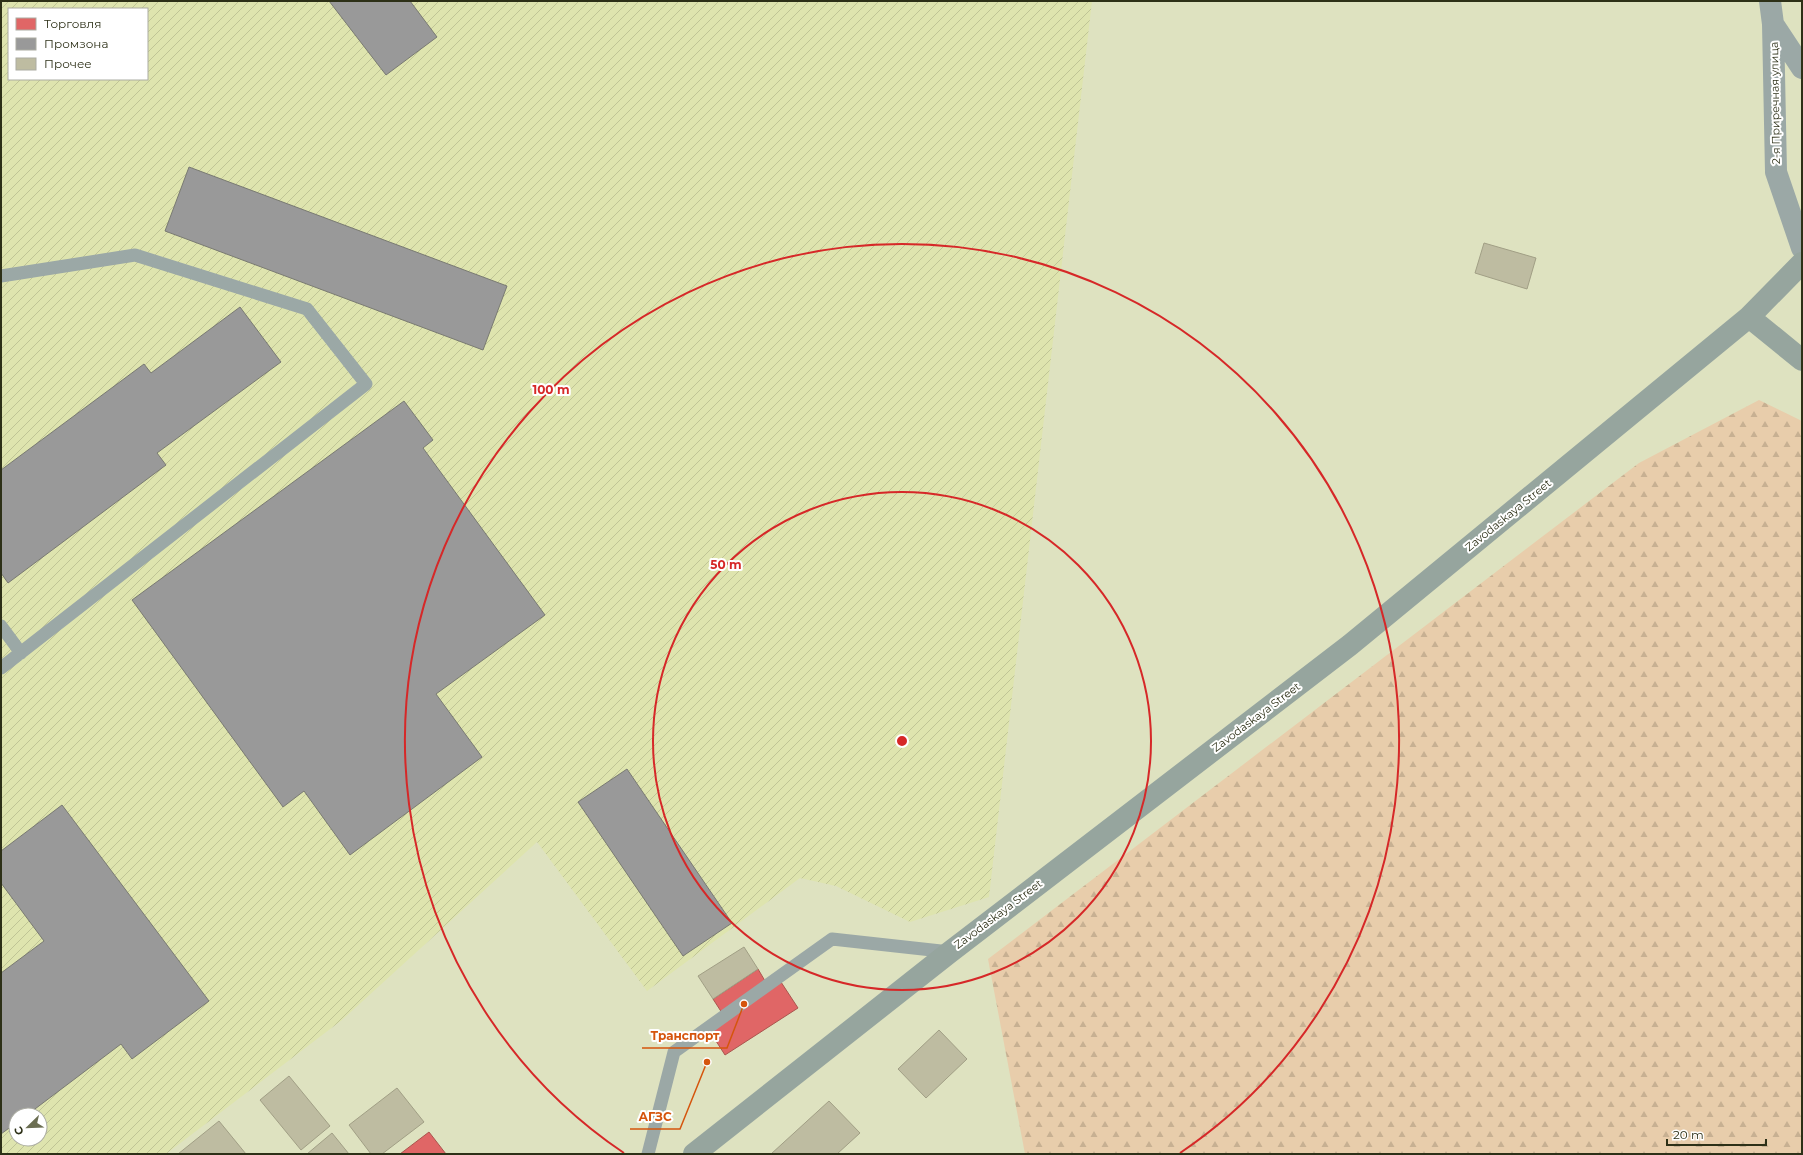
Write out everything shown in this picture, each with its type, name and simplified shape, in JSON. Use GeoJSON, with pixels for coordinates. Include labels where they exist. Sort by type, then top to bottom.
{"type":"FeatureCollection","features":[{"type":"Feature","properties":{"kind":"main road","name":"Zavodaskaya Street"},"geometry":{"type":"LineString","coordinates":[[694,1154],[950,952],[1350,645],[1749,317],[1802,263]]}},
{"type":"Feature","properties":{"kind":"main road"},"geometry":{"type":"LineString","coordinates":[[1749,317],[1802,360]]}},
{"type":"Feature","properties":{"kind":"street","name":"2-я Приречная улица"},"geometry":{"type":"LineString","coordinates":[[1770,1],[1773,24],[1776,172],[1802,248]]}},
{"type":"Feature","properties":{"kind":"street"},"geometry":{"type":"LineString","coordinates":[[1773,24],[1802,68]]}},
{"type":"Feature","properties":{"kind":"lane"},"geometry":{"type":"LineString","coordinates":[[1,276],[135,255],[307,309],[366,384],[1,668]]}},
{"type":"Feature","properties":{"kind":"lane"},"geometry":{"type":"LineString","coordinates":[[1,626],[21,653]]}},
{"type":"Feature","properties":{"kind":"lane"},"geometry":{"type":"LineString","coordinates":[[648,1154],[674,1052],[832,939],[950,952]]}},
{"type":"Feature","properties":{"kind":"shaded area"},"geometry":{"type":"Polygon","coordinates":[[[1,1],[1092,1],[989,897],[910,922],[836,886],[800,878],[647,991],[537,842],[342,1020],[166,1154],[1,1154],[1,1]]]}},
{"type":"Feature","properties":{"kind":"green space"},"geometry":{"type":"Polygon","coordinates":[[[1759,400],[1802,421],[1802,1154],[1025,1154],[988,959],[1639,463],[1759,400]]]}},
{"type":"Feature","properties":{"kind":"building: Торговля"},"geometry":{"type":"Polygon","coordinates":[[[758,969],[768,986],[779,979],[798,1008],[725,1055],[707,1027],[724,1016],[713,999],[758,969]]]}},
{"type":"Feature","properties":{"kind":"building: Торговля"},"geometry":{"type":"Polygon","coordinates":[[[429,1132],[446,1154],[400,1154],[429,1132]]]}},
{"type":"Feature","properties":{"kind":"building: Промзона"},"geometry":{"type":"Polygon","coordinates":[[[329,1],[410,1],[437,37],[386,75],[329,1]]]}},
{"type":"Feature","properties":{"kind":"building: Промзона"},"geometry":{"type":"Polygon","coordinates":[[[189,167],[507,286],[483,350],[165,231],[189,167]]]}},
{"type":"Feature","properties":{"kind":"building: Промзона"},"geometry":{"type":"Polygon","coordinates":[[[240,307],[281,362],[157,453],[166,465],[8,583],[1,573],[1,470],[144,364],[151,373],[240,307]]]}},
{"type":"Feature","properties":{"kind":"building: Промзона"},"geometry":{"type":"Polygon","coordinates":[[[404,401],[433,440],[423,448],[545,615],[436,694],[482,757],[350,855],[304,791],[283,807],[132,600],[404,401]]]}},
{"type":"Feature","properties":{"kind":"building: Промзона"},"geometry":{"type":"Polygon","coordinates":[[[627,769],[732,923],[683,956],[578,802],[627,769]]]}},
{"type":"Feature","properties":{"kind":"building: Промзона"},"geometry":{"type":"Polygon","coordinates":[[[62,805],[209,1001],[132,1059],[121,1044],[38,1107],[8,1107],[8,1129],[1,1134],[1,973],[44,941],[1,883],[1,851],[62,805]]]}},
{"type":"Feature","properties":{"kind":"building: Прочее"},"geometry":{"type":"Polygon","coordinates":[[[1484,243],[1536,258],[1527,289],[1475,273],[1484,243]]]}},
{"type":"Feature","properties":{"kind":"building: Прочее"},"geometry":{"type":"Polygon","coordinates":[[[744,947],[758,969],[713,999],[698,976],[744,947]]]}},
{"type":"Feature","properties":{"kind":"building: Прочее"},"geometry":{"type":"Polygon","coordinates":[[[939,1030],[967,1059],[926,1098],[898,1069],[939,1030]]]}},
{"type":"Feature","properties":{"kind":"building: Прочее"},"geometry":{"type":"Polygon","coordinates":[[[289,1076],[330,1126],[301,1150],[260,1100],[289,1076]]]}},
{"type":"Feature","properties":{"kind":"building: Прочее"},"geometry":{"type":"Polygon","coordinates":[[[397,1088],[424,1122],[382,1154],[371,1154],[349,1125],[397,1088]]]}},
{"type":"Feature","properties":{"kind":"building: Прочее"},"geometry":{"type":"Polygon","coordinates":[[[829,1101],[860,1133],[837,1154],[771,1154],[829,1101]]]}},
{"type":"Feature","properties":{"kind":"building: Прочее"},"geometry":{"type":"Polygon","coordinates":[[[219,1121],[246,1154],[178,1154],[219,1121]]]}},
{"type":"Feature","properties":{"kind":"building: Прочее"},"geometry":{"type":"Polygon","coordinates":[[[332,1133],[349,1154],[307,1154],[332,1133]]]}},
{"type":"Feature","properties":{"kind":"place","name":"Транспорт"},"geometry":{"type":"Point","coordinates":[744,1004]}},
{"type":"Feature","properties":{"kind":"place","name":"АГЗС"},"geometry":{"type":"Point","coordinates":[707,1062]}}]}
